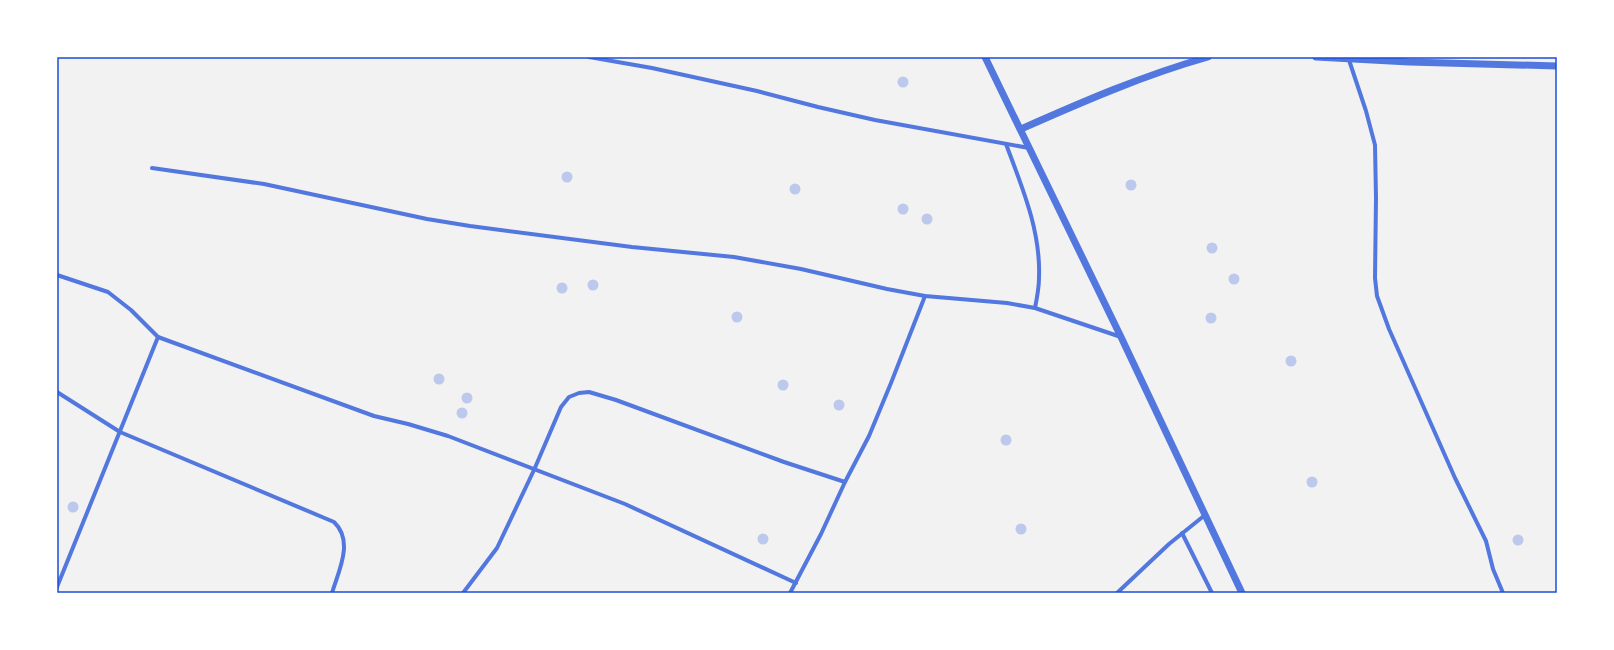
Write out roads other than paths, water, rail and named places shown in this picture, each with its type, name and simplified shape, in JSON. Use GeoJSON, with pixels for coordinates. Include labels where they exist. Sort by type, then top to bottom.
{"type":"FeatureCollection","features":[{"type":"Feature","properties":{"kind":"street"},"geometry":{"type":"LineString","coordinates":[[589,57],[652,68],[757,91],[874,120],[1030,148]]}},
{"type":"Feature","properties":{"kind":"street"},"geometry":{"type":"LineString","coordinates":[[985,57],[1121,337],[1242,593]]}},
{"type":"Feature","properties":{"kind":"street"},"geometry":{"type":"LineString","coordinates":[[1020,129],[1101,94],[1178,66],[1208,57]]}},
{"type":"Feature","properties":{"kind":"street"},"geometry":{"type":"LineString","coordinates":[[1316,57],[1349,60],[1557,66]]}},
{"type":"Feature","properties":{"kind":"street"},"geometry":{"type":"LineString","coordinates":[[1349,60],[1366,111],[1375,145],[1375,278],[1377,296],[1389,329],[1454,478],[1486,542],[1503,593]]}},
{"type":"Feature","properties":{"kind":"street"},"geometry":{"type":"LineString","coordinates":[[1006,144],[1027,201],[1034,229],[1039,278],[1035,308]]}},
{"type":"Feature","properties":{"kind":"street"},"geometry":{"type":"LineString","coordinates":[[152,168],[264,184],[420,218],[470,226],[624,246],[734,257],[771,263],[925,296],[1035,308],[1121,337]]}},
{"type":"Feature","properties":{"kind":"street"},"geometry":{"type":"LineString","coordinates":[[57,275],[108,292],[131,310],[158,337],[346,407],[448,436],[625,504],[796,583]]}},
{"type":"Feature","properties":{"kind":"street"},"geometry":{"type":"LineString","coordinates":[[790,593],[821,534],[868,436],[891,383],[925,296]]}},
{"type":"Feature","properties":{"kind":"street"},"geometry":{"type":"LineString","coordinates":[[57,587],[158,337]]}},
{"type":"Feature","properties":{"kind":"street"},"geometry":{"type":"LineString","coordinates":[[57,392],[120,432],[334,522],[343,533],[345,548],[332,593]]}},
{"type":"Feature","properties":{"kind":"street"},"geometry":{"type":"LineString","coordinates":[[463,593],[497,548],[534,470],[561,407],[570,397],[579,393],[589,392],[616,400],[784,462],[845,482]]}},
{"type":"Feature","properties":{"kind":"street"},"geometry":{"type":"LineString","coordinates":[[1117,593],[1182,533],[1205,515]]}},
{"type":"Feature","properties":{"kind":"street"},"geometry":{"type":"LineString","coordinates":[[1182,533],[1212,593]]}}]}
